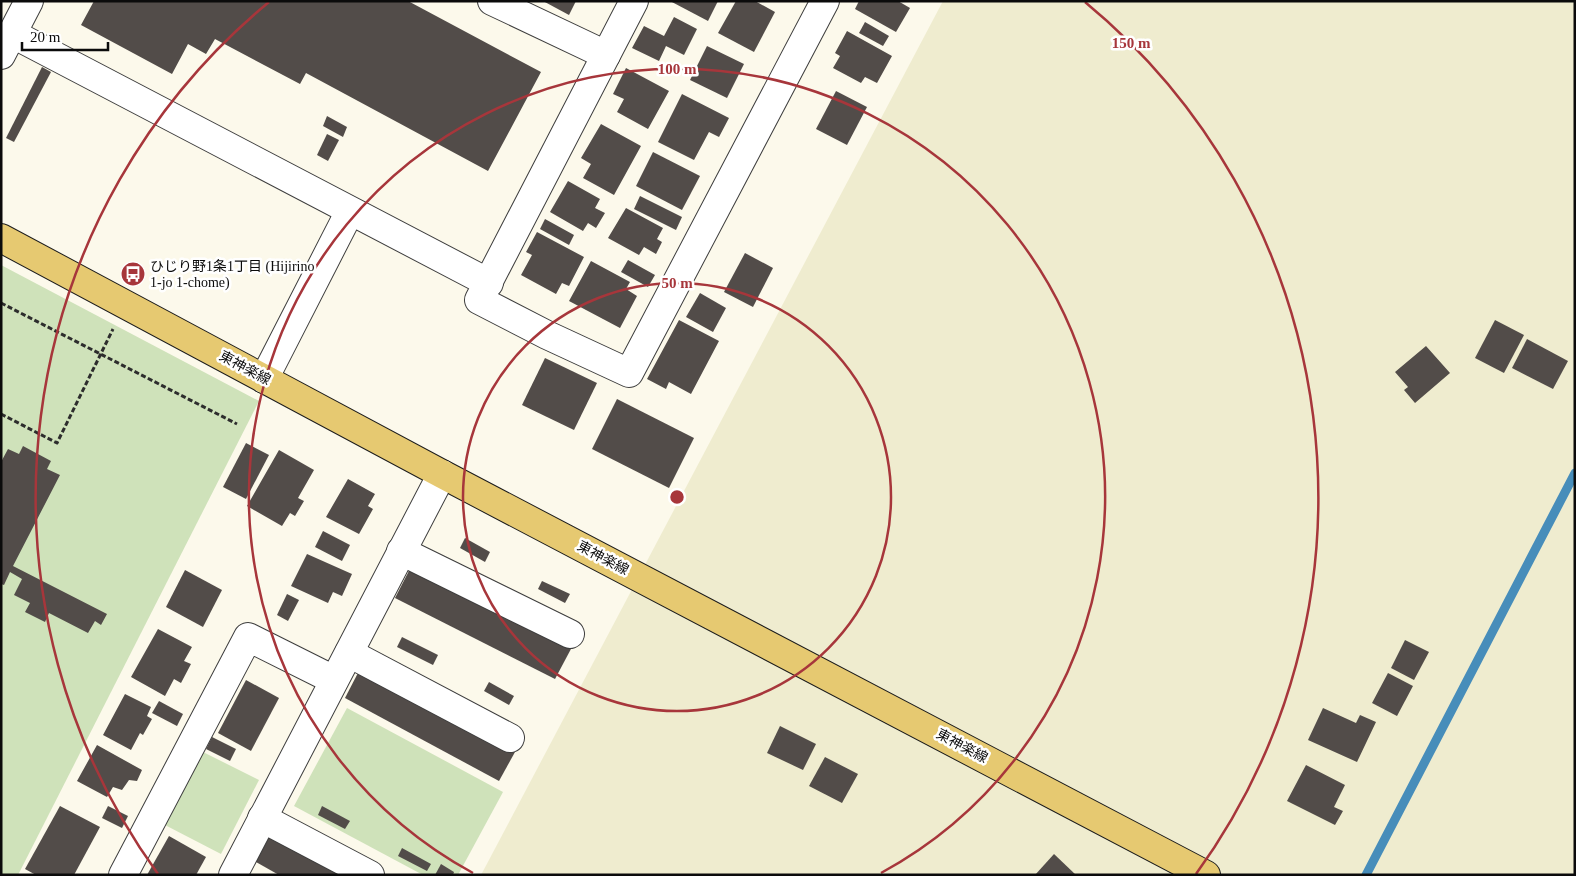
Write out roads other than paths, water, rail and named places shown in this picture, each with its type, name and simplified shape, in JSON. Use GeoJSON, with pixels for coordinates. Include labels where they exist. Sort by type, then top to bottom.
{"type":"FeatureCollection","features":[{"type":"Feature","properties":{"kind":"main road","name":"東神楽線"},"geometry":{"type":"LineString","coordinates":[[1,238],[442,474],[1206,875]]}},
{"type":"Feature","properties":{"kind":"street"},"geometry":{"type":"LineString","coordinates":[[492,1],[606,55]]}},
{"type":"Feature","properties":{"kind":"street"},"geometry":{"type":"LineString","coordinates":[[634,1],[479,300],[629,373],[825,1]]}},
{"type":"Feature","properties":{"kind":"street"},"geometry":{"type":"LineString","coordinates":[[13,22],[350,211],[488,283]]}},
{"type":"Feature","properties":{"kind":"street"},"geometry":{"type":"LineString","coordinates":[[264,378],[350,211]]}},
{"type":"Feature","properties":{"kind":"street"},"geometry":{"type":"LineString","coordinates":[[233,875],[442,474]]}},
{"type":"Feature","properties":{"kind":"street"},"geometry":{"type":"LineString","coordinates":[[401,551],[570,634]]}},
{"type":"Feature","properties":{"kind":"street"},"geometry":{"type":"LineString","coordinates":[[123,875],[248,637],[334,680]]}},
{"type":"Feature","properties":{"kind":"street"},"geometry":{"type":"LineString","coordinates":[[349,653],[510,738]]}},
{"type":"Feature","properties":{"kind":"street"},"geometry":{"type":"LineString","coordinates":[[262,818],[370,875]]}},
{"type":"Feature","properties":{"kind":"waterway"},"geometry":{"type":"LineString","coordinates":[[1366,875],[1575,473]]}},
{"type":"Feature","properties":{"kind":"place","name":"ひじり野1条1丁目 (Hijirino 1-jo 1-chome)"},"geometry":{"type":"Point","coordinates":[133,274]}}]}
